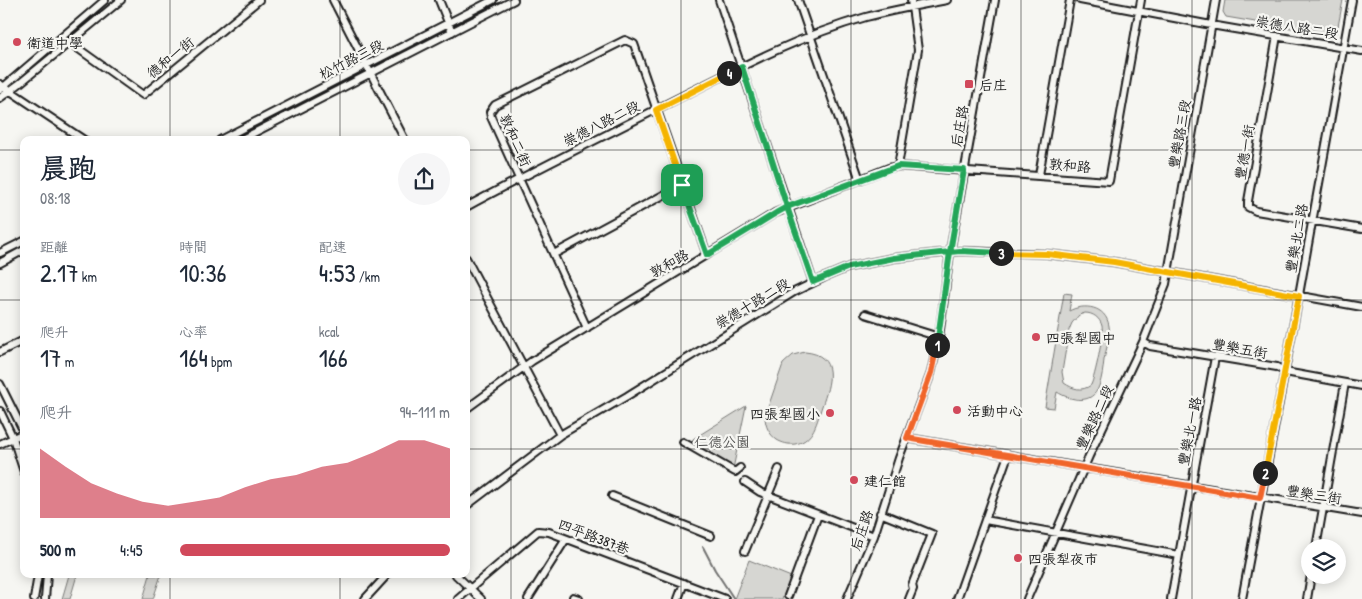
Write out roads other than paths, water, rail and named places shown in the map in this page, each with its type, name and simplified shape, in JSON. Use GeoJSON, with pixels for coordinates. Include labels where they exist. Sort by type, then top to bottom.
{"type":"FeatureCollection","features":[{"type":"Feature","properties":{"kind":"street"},"geometry":{"type":"LineString","coordinates":[[0,98],[4,88],[105,0]]}},
{"type":"Feature","properties":{"kind":"street"},"geometry":{"type":"LineString","coordinates":[[4,88],[69,42],[121,0]]}},
{"type":"Feature","properties":{"kind":"street","name":"德和一街"},"geometry":{"type":"LineString","coordinates":[[69,42],[143,95],[259,0]]}},
{"type":"Feature","properties":{"kind":"street"},"geometry":{"type":"LineString","coordinates":[[333,0],[402,136]]}},
{"type":"Feature","properties":{"kind":"street"},"geometry":{"type":"LineString","coordinates":[[438,0],[452,32]]}},
{"type":"Feature","properties":{"kind":"street","name":"松竹路三段"},"geometry":{"type":"LineString","coordinates":[[228,136],[493,0]]}},
{"type":"Feature","properties":{"kind":"street","name":"松竹路三段"},"geometry":{"type":"LineString","coordinates":[[248,136],[514,0]]}},
{"type":"Feature","properties":{"kind":"street"},"geometry":{"type":"LineString","coordinates":[[719,0],[813,282]]}},
{"type":"Feature","properties":{"kind":"street"},"geometry":{"type":"LineString","coordinates":[[798,0],[860,180]]}},
{"type":"Feature","properties":{"kind":"street","name":"崇德八路二段"},"geometry":{"type":"LineString","coordinates":[[470,205],[519,178],[742,67],[810,37],[912,3],[947,0]]}},
{"type":"Feature","properties":{"kind":"street","name":"后庄路"},"geometry":{"type":"LineString","coordinates":[[847,599],[874,536],[880,513],[931,373],[939,337],[950,252],[964,170],[995,0]]}},
{"type":"Feature","properties":{"kind":"street"},"geometry":{"type":"LineString","coordinates":[[1039,175],[1070,0]]}},
{"type":"Feature","properties":{"kind":"street","name":"崇德八路二段"},"geometry":{"type":"LineString","coordinates":[[1080,0],[1211,25],[1362,50]]}},
{"type":"Feature","properties":{"kind":"street"},"geometry":{"type":"LineString","coordinates":[[1139,12],[1141,0]]}},
{"type":"Feature","properties":{"kind":"street","name":"豐樂路三段"},"geometry":{"type":"LineString","coordinates":[[1168,272],[1216,0]]}},
{"type":"Feature","properties":{"kind":"street","name":"豐樂北二路"},"geometry":{"type":"LineString","coordinates":[[1242,599],[1352,0]]}},
{"type":"Feature","properties":{"kind":"street"},"geometry":{"type":"LineString","coordinates":[[898,166],[918,50],[912,3]]}},
{"type":"Feature","properties":{"kind":"street","name":"敦和路"},"geometry":{"type":"LineString","coordinates":[[470,406],[524,367],[669,276],[776,213],[787,207],[898,166],[1109,181],[1139,12]]}},
{"type":"Feature","properties":{"kind":"street","name":"豐德一街"},"geometry":{"type":"LineString","coordinates":[[1277,36],[1248,207],[1256,211],[1312,221]]}},
{"type":"Feature","properties":{"kind":"street","name":"敦和二街"},"geometry":{"type":"LineString","coordinates":[[587,328],[491,117],[491,108],[625,40],[634,44],[656,110]]}},
{"type":"Feature","properties":{"kind":"street"},"geometry":{"type":"LineString","coordinates":[[4,88],[78,136]]}},
{"type":"Feature","properties":{"kind":"street"},"geometry":{"type":"LineString","coordinates":[[656,110],[707,255]]}},
{"type":"Feature","properties":{"kind":"street"},"geometry":{"type":"LineString","coordinates":[[554,254],[682,185]]}},
{"type":"Feature","properties":{"kind":"street"},"geometry":{"type":"LineString","coordinates":[[1312,221],[1362,229]]}},
{"type":"Feature","properties":{"kind":"street"},"geometry":{"type":"LineString","coordinates":[[0,253],[20,243]]}},
{"type":"Feature","properties":{"kind":"street","name":"崇德十路二段"},"geometry":{"type":"LineString","coordinates":[[470,503],[560,435],[627,396],[767,308],[813,282],[849,267],[894,258],[960,251],[1047,254],[1114,262],[1362,307]]}},
{"type":"Feature","properties":{"kind":"street"},"geometry":{"type":"LineString","coordinates":[[0,262],[20,252]]}},
{"type":"Feature","properties":{"kind":"street"},"geometry":{"type":"LineString","coordinates":[[470,266],[560,435]]}},
{"type":"Feature","properties":{"kind":"street","name":"豐樂路二段"},"geometry":{"type":"LineString","coordinates":[[1027,599],[1143,342],[1166,284],[1168,272]]}},
{"type":"Feature","properties":{"kind":"street"},"geometry":{"type":"LineString","coordinates":[[864,314],[939,337]]}},
{"type":"Feature","properties":{"kind":"street"},"geometry":{"type":"LineString","coordinates":[[0,352],[20,342]]}},
{"type":"Feature","properties":{"kind":"street","name":"豐樂五街"},"geometry":{"type":"LineString","coordinates":[[1143,342],[1150,346],[1277,367],[1285,372],[1362,386]]}},
{"type":"Feature","properties":{"kind":"street","name":"豐樂北一路"},"geometry":{"type":"LineString","coordinates":[[1171,599],[1216,357]]}},
{"type":"Feature","properties":{"kind":"street"},"geometry":{"type":"LineString","coordinates":[[1318,539],[1345,383]]}},
{"type":"Feature","properties":{"kind":"street"},"geometry":{"type":"LineString","coordinates":[[0,384],[20,424]]}},
{"type":"Feature","properties":{"kind":"street"},"geometry":{"type":"LineString","coordinates":[[0,411],[13,438],[20,460]]}},
{"type":"Feature","properties":{"kind":"street"},"geometry":{"type":"LineString","coordinates":[[0,444],[20,434]]}},
{"type":"Feature","properties":{"kind":"street","name":"豐樂三街"},"geometry":{"type":"LineString","coordinates":[[907,438],[1362,514]]}},
{"type":"Feature","properties":{"kind":"street"},"geometry":{"type":"LineString","coordinates":[[683,442],[735,472],[740,468]]}},
{"type":"Feature","properties":{"kind":"street"},"geometry":{"type":"LineString","coordinates":[[957,599],[1008,455]]}},
{"type":"Feature","properties":{"kind":"street"},"geometry":{"type":"LineString","coordinates":[[745,551],[779,469]]}},
{"type":"Feature","properties":{"kind":"street"},"geometry":{"type":"LineString","coordinates":[[746,482],[760,492],[874,536]]}},
{"type":"Feature","properties":{"kind":"street"},"geometry":{"type":"LineString","coordinates":[[612,496],[711,536]]}},
{"type":"Feature","properties":{"kind":"street"},"geometry":{"type":"LineString","coordinates":[[880,513],[932,534],[912,585],[913,589],[909,599]]}},
{"type":"Feature","properties":{"kind":"street"},"geometry":{"type":"LineString","coordinates":[[787,598],[818,515]]}},
{"type":"Feature","properties":{"kind":"street"},"geometry":{"type":"LineString","coordinates":[[985,520],[1179,555]]}},
{"type":"Feature","properties":{"kind":"street","name":"四平路387巷"},"geometry":{"type":"LineString","coordinates":[[470,589],[538,531],[549,532],[725,599]]}},
{"type":"Feature","properties":{"kind":"street"},"geometry":{"type":"LineString","coordinates":[[528,599],[566,539]]}},
{"type":"Feature","properties":{"kind":"street"},"geometry":{"type":"LineString","coordinates":[[34,599],[38,578]]}},
{"type":"Feature","properties":{"kind":"street"},"geometry":{"type":"LineString","coordinates":[[45,599],[48,578]]}},
{"type":"Feature","properties":{"kind":"street"},"geometry":{"type":"LineString","coordinates":[[366,599],[384,578]]}},
{"type":"Feature","properties":{"kind":"street"},"geometry":{"type":"LineString","coordinates":[[459,578],[481,599]]}},
{"type":"Feature","properties":{"kind":"street"},"geometry":{"type":"LineString","coordinates":[[678,599],[684,583]]}},
{"type":"Feature","properties":{"kind":"street"},"geometry":{"type":"LineString","coordinates":[[1307,599],[1310,584]]}},
{"type":"Feature","properties":{"kind":"street"},"geometry":{"type":"LineString","coordinates":[[458,599],[470,589]]}},
{"type":"Feature","properties":{"kind":"waterway"},"geometry":{"type":"LineString","coordinates":[[703,547],[734,599]]}},
{"type":"Feature","properties":{"kind":"place","name":"衛道中學"},"geometry":{"type":"Point","coordinates":[17,42]}},
{"type":"Feature","properties":{"kind":"place","name":"后庄"},"geometry":{"type":"Point","coordinates":[969,84]}},
{"type":"Feature","properties":{"kind":"place","name":"四張犁國中"},"geometry":{"type":"Point","coordinates":[1036,337]}},
{"type":"Feature","properties":{"kind":"place","name":"活動中心"},"geometry":{"type":"Point","coordinates":[957,410]}},
{"type":"Feature","properties":{"kind":"place","name":"四張犁國小"},"geometry":{"type":"Point","coordinates":[830,413]}},
{"type":"Feature","properties":{"kind":"place","name":"建仁館"},"geometry":{"type":"Point","coordinates":[854,480]}},
{"type":"Feature","properties":{"kind":"place","name":"四張犁夜市"},"geometry":{"type":"Point","coordinates":[1018,558]}},
{"type":"Feature","properties":{"kind":"park label","name":"仁德公園"},"geometry":{"type":"Point","coordinates":[722,441]}}]}
